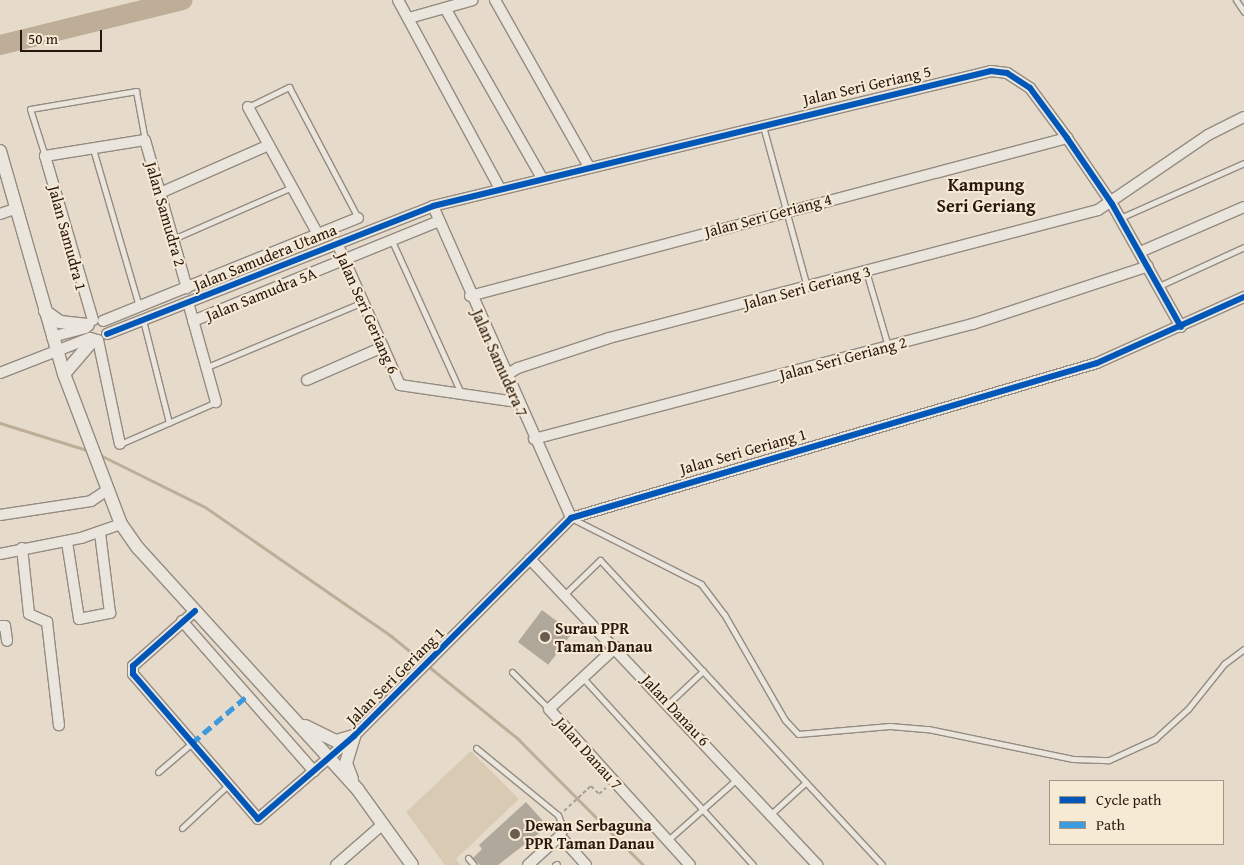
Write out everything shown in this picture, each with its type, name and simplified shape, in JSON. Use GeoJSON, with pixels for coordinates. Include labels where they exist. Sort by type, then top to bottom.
{"type":"FeatureCollection","features":[{"type":"Feature","properties":{"kind":"street"},"geometry":{"type":"LineString","coordinates":[[398,0],[500,189]]}},
{"type":"Feature","properties":{"kind":"street"},"geometry":{"type":"LineString","coordinates":[[409,18],[473,0]]}},
{"type":"Feature","properties":{"kind":"street"},"geometry":{"type":"LineString","coordinates":[[495,0],[589,167]]}},
{"type":"Feature","properties":{"kind":"street"},"geometry":{"type":"LineString","coordinates":[[445,8],[542,178]]}},
{"type":"Feature","properties":{"kind":"street","name":"Jalan Seri Geriang 5"},"geometry":{"type":"LineString","coordinates":[[433,206],[762,123],[991,71],[1007,73],[1030,88],[1068,138],[1112,204],[1181,327]]}},
{"type":"Feature","properties":{"kind":"street"},"geometry":{"type":"LineString","coordinates":[[248,107],[319,236]]}},
{"type":"Feature","properties":{"kind":"street"},"geometry":{"type":"LineString","coordinates":[[1112,204],[1155,169],[1244,117]]}},
{"type":"Feature","properties":{"kind":"street","name":"Jalan Seri Geriang 4"},"geometry":{"type":"LineString","coordinates":[[470,296],[785,211],[1068,138]]}},
{"type":"Feature","properties":{"kind":"street"},"geometry":{"type":"LineString","coordinates":[[45,156],[145,140]]}},
{"type":"Feature","properties":{"kind":"street","name":"Jalan Samudra 2"},"geometry":{"type":"LineString","coordinates":[[145,140],[187,288]]}},
{"type":"Feature","properties":{"kind":"street"},"geometry":{"type":"LineString","coordinates":[[160,192],[269,145]]}},
{"type":"Feature","properties":{"kind":"street"},"geometry":{"type":"LineString","coordinates":[[0,151],[64,374],[97,469],[121,524],[195,611],[358,790],[412,865]]}},
{"type":"Feature","properties":{"kind":"street","name":"Jalan Samudra 1"},"geometry":{"type":"LineString","coordinates":[[45,156],[93,330]]}},
{"type":"Feature","properties":{"kind":"street","name":"Jalan Seri Geriang 3"},"geometry":{"type":"LineString","coordinates":[[505,376],[518,368],[609,338],[807,287],[1112,204]]}},
{"type":"Feature","properties":{"kind":"street","name":"Jalan Samudera Utama"},"geometry":{"type":"LineString","coordinates":[[93,330],[107,334],[433,206]]}},
{"type":"Feature","properties":{"kind":"street","name":"Jalan Samudera 7"},"geometry":{"type":"LineString","coordinates":[[433,206],[516,402],[571,518]]}},
{"type":"Feature","properties":{"kind":"street"},"geometry":{"type":"LineString","coordinates":[[1140,252],[1244,207]]}},
{"type":"Feature","properties":{"kind":"street"},"geometry":{"type":"LineString","coordinates":[[0,214],[17,208]]}},
{"type":"Feature","properties":{"kind":"street","name":"Jalan Samudera Utama"},"geometry":{"type":"LineString","coordinates":[[0,372],[54,343],[93,330],[139,306],[319,236],[358,218]]}},
{"type":"Feature","properties":{"kind":"street","name":"Jalan Samudra 5A"},"geometry":{"type":"LineString","coordinates":[[193,321],[439,221]]}},
{"type":"Feature","properties":{"kind":"street","name":"Jalan Seri Geriang 6"},"geometry":{"type":"LineString","coordinates":[[337,243],[400,385],[516,402]]}},
{"type":"Feature","properties":{"kind":"street","name":"Jalan Seri Geriang 2"},"geometry":{"type":"LineString","coordinates":[[534,439],[888,346],[1080,291],[1148,266]]}},
{"type":"Feature","properties":{"kind":"street","name":"Jalan Seri Geriang 1"},"geometry":{"type":"LineString","coordinates":[[229,785],[258,819],[354,736],[571,518],[1097,363],[1181,327],[1244,297]]}},
{"type":"Feature","properties":{"kind":"street"},"geometry":{"type":"LineString","coordinates":[[188,302],[216,402]]}},
{"type":"Feature","properties":{"kind":"street"},"geometry":{"type":"LineString","coordinates":[[45,311],[60,322],[93,330]]}},
{"type":"Feature","properties":{"kind":"street"},"geometry":{"type":"LineString","coordinates":[[64,374],[93,330]]}},
{"type":"Feature","properties":{"kind":"street"},"geometry":{"type":"LineString","coordinates":[[93,330],[120,444]]}},
{"type":"Feature","properties":{"kind":"street"},"geometry":{"type":"LineString","coordinates":[[307,380],[383,347]]}},
{"type":"Feature","properties":{"kind":"street"},"geometry":{"type":"LineString","coordinates":[[0,514],[91,501],[106,491]]}},
{"type":"Feature","properties":{"kind":"street"},"geometry":{"type":"LineString","coordinates":[[0,554],[22,548],[67,542],[100,533],[121,524]]}},
{"type":"Feature","properties":{"kind":"street"},"geometry":{"type":"LineString","coordinates":[[67,542],[79,619],[110,613],[100,533]]}},
{"type":"Feature","properties":{"kind":"street"},"geometry":{"type":"LineString","coordinates":[[22,548],[29,614],[47,622],[59,725]]}},
{"type":"Feature","properties":{"kind":"street","name":"Jalan Danau 6"},"geometry":{"type":"LineString","coordinates":[[530,559],[566,594],[669,703],[817,865]]}},
{"type":"Feature","properties":{"kind":"street"},"geometry":{"type":"LineString","coordinates":[[195,611],[133,666],[133,674],[229,785]]}},
{"type":"Feature","properties":{"kind":"street"},"geometry":{"type":"LineString","coordinates":[[182,621],[314,770]]}},
{"type":"Feature","properties":{"kind":"street"},"geometry":{"type":"LineString","coordinates":[[0,626],[5,626],[7,641]]}},
{"type":"Feature","properties":{"kind":"street","name":"Jalan Danau 7"},"geometry":{"type":"LineString","coordinates":[[616,647],[549,709],[690,865]]}},
{"type":"Feature","properties":{"kind":"street"},"geometry":{"type":"LineString","coordinates":[[252,699],[263,687]]}},
{"type":"Feature","properties":{"kind":"street"},"geometry":{"type":"LineString","coordinates":[[296,721],[336,741],[354,736]]}},
{"type":"Feature","properties":{"kind":"street"},"geometry":{"type":"LineString","coordinates":[[354,736],[346,763],[358,790]]}},
{"type":"Feature","properties":{"kind":"street"},"geometry":{"type":"LineString","coordinates":[[336,865],[383,824]]}},
{"type":"Feature","properties":{"kind":"street"},"geometry":{"type":"LineString","coordinates":[[528,865],[560,836],[586,865]]}},
{"type":"Feature","properties":{"kind":"lane"},"geometry":{"type":"LineString","coordinates":[[1236,0],[1244,12]]}},
{"type":"Feature","properties":{"kind":"lane"},"geometry":{"type":"LineString","coordinates":[[248,107],[289,87],[358,218]]}},
{"type":"Feature","properties":{"kind":"lane"},"geometry":{"type":"LineString","coordinates":[[45,156],[30,109],[136,91],[145,140]]}},
{"type":"Feature","properties":{"kind":"lane"},"geometry":{"type":"LineString","coordinates":[[762,123],[807,287]]}},
{"type":"Feature","properties":{"kind":"lane"},"geometry":{"type":"LineString","coordinates":[[93,149],[139,306]]}},
{"type":"Feature","properties":{"kind":"lane"},"geometry":{"type":"LineString","coordinates":[[1120,218],[1244,163]]}},
{"type":"Feature","properties":{"kind":"lane"},"geometry":{"type":"LineString","coordinates":[[173,239],[292,187]]}},
{"type":"Feature","properties":{"kind":"lane"},"geometry":{"type":"LineString","coordinates":[[392,241],[462,394]]}},
{"type":"Feature","properties":{"kind":"lane"},"geometry":{"type":"LineString","coordinates":[[1159,286],[1244,247]]}},
{"type":"Feature","properties":{"kind":"lane"},"geometry":{"type":"LineString","coordinates":[[866,271],[888,346]]}},
{"type":"Feature","properties":{"kind":"lane"},"geometry":{"type":"LineString","coordinates":[[206,367],[363,302]]}},
{"type":"Feature","properties":{"kind":"lane"},"geometry":{"type":"LineString","coordinates":[[143,320],[169,423]]}},
{"type":"Feature","properties":{"kind":"lane"},"geometry":{"type":"LineString","coordinates":[[120,444],[216,402]]}},
{"type":"Feature","properties":{"kind":"lane"},"geometry":{"type":"LineString","coordinates":[[571,518],[701,584],[724,614],[785,720],[798,734],[890,726],[928,729],[1073,759],[1109,760],[1155,739],[1188,709],[1224,664],[1244,649]]}},
{"type":"Feature","properties":{"kind":"lane"},"geometry":{"type":"LineString","coordinates":[[566,594],[600,560],[882,865]]}},
{"type":"Feature","properties":{"kind":"lane"},"geometry":{"type":"LineString","coordinates":[[669,703],[703,670]]}},
{"type":"Feature","properties":{"kind":"lane"},"geometry":{"type":"LineString","coordinates":[[512,672],[549,709]]}},
{"type":"Feature","properties":{"kind":"lane"},"geometry":{"type":"LineString","coordinates":[[583,678],[753,865]]}},
{"type":"Feature","properties":{"kind":"lane"},"geometry":{"type":"LineString","coordinates":[[158,772],[192,743]]}},
{"type":"Feature","properties":{"kind":"lane"},"geometry":{"type":"LineString","coordinates":[[476,748],[558,815],[564,831],[560,836]]}},
{"type":"Feature","properties":{"kind":"lane"},"geometry":{"type":"LineString","coordinates":[[668,840],[738,778]]}},
{"type":"Feature","properties":{"kind":"lane"},"geometry":{"type":"LineString","coordinates":[[771,814],[806,782]]}},
{"type":"Feature","properties":{"kind":"lane"},"geometry":{"type":"LineString","coordinates":[[182,828],[229,785]]}},
{"type":"Feature","properties":{"kind":"lane"},"geometry":{"type":"LineString","coordinates":[[468,858],[474,865]]}},
{"type":"Feature","properties":{"kind":"path"},"geometry":{"type":"LineString","coordinates":[[563,811],[591,786],[598,794]]}},
{"type":"Feature","properties":{"kind":"shaded area"},"geometry":{"type":"Polygon","coordinates":[[[471,751],[519,799],[456,859],[460,865],[445,865],[406,812],[471,751]]]}},
{"type":"Feature","properties":{"kind":"building","name":"Surau PPR Taman Danau"},"geometry":{"type":"Polygon","coordinates":[[[542,610],[572,633],[548,665],[518,642],[542,610]]]}},
{"type":"Feature","properties":{"kind":"building","name":"Dewan Serbaguna PPR Taman Danau"},"geometry":{"type":"Polygon","coordinates":[[[526,802],[544,822],[539,827],[542,831],[498,865],[480,865],[473,858],[482,849],[479,845],[526,802]]]}},
{"type":"Feature","properties":{"kind":"waterway"},"geometry":{"type":"LineString","coordinates":[[0,45],[183,0]]}},
{"type":"Feature","properties":{"kind":"waterway"},"geometry":{"type":"LineString","coordinates":[[0,423],[90,451]]}},
{"type":"Feature","properties":{"kind":"waterway"},"geometry":{"type":"LineString","coordinates":[[98,454],[205,507],[391,636],[518,739],[643,865]]}},
{"type":"Feature","properties":{"kind":"marked path"},"geometry":{"type":"LineString","coordinates":[[192,743],[248,695]]}},
{"type":"Feature","properties":{"kind":"cycle path"},"geometry":{"type":"LineString","coordinates":[[107,334],[433,206],[991,71],[1007,73],[1030,88],[1112,204],[1181,327]]}},
{"type":"Feature","properties":{"kind":"cycle path"},"geometry":{"type":"LineString","coordinates":[[195,611],[133,666],[133,674],[258,819],[354,736],[571,518],[1097,363],[1244,297]]}},
{"type":"Feature","properties":{"kind":"place","name":"Surau PPR Taman Danau"},"geometry":{"type":"Point","coordinates":[545,637]}},
{"type":"Feature","properties":{"kind":"place","name":"Dewan Serbaguna PPR Taman Danau"},"geometry":{"type":"Point","coordinates":[515,834]}},
{"type":"Feature","properties":{"kind":"district","name":"Kampung Seri Geriang"},"geometry":{"type":"Point","coordinates":[986,196]}}]}
